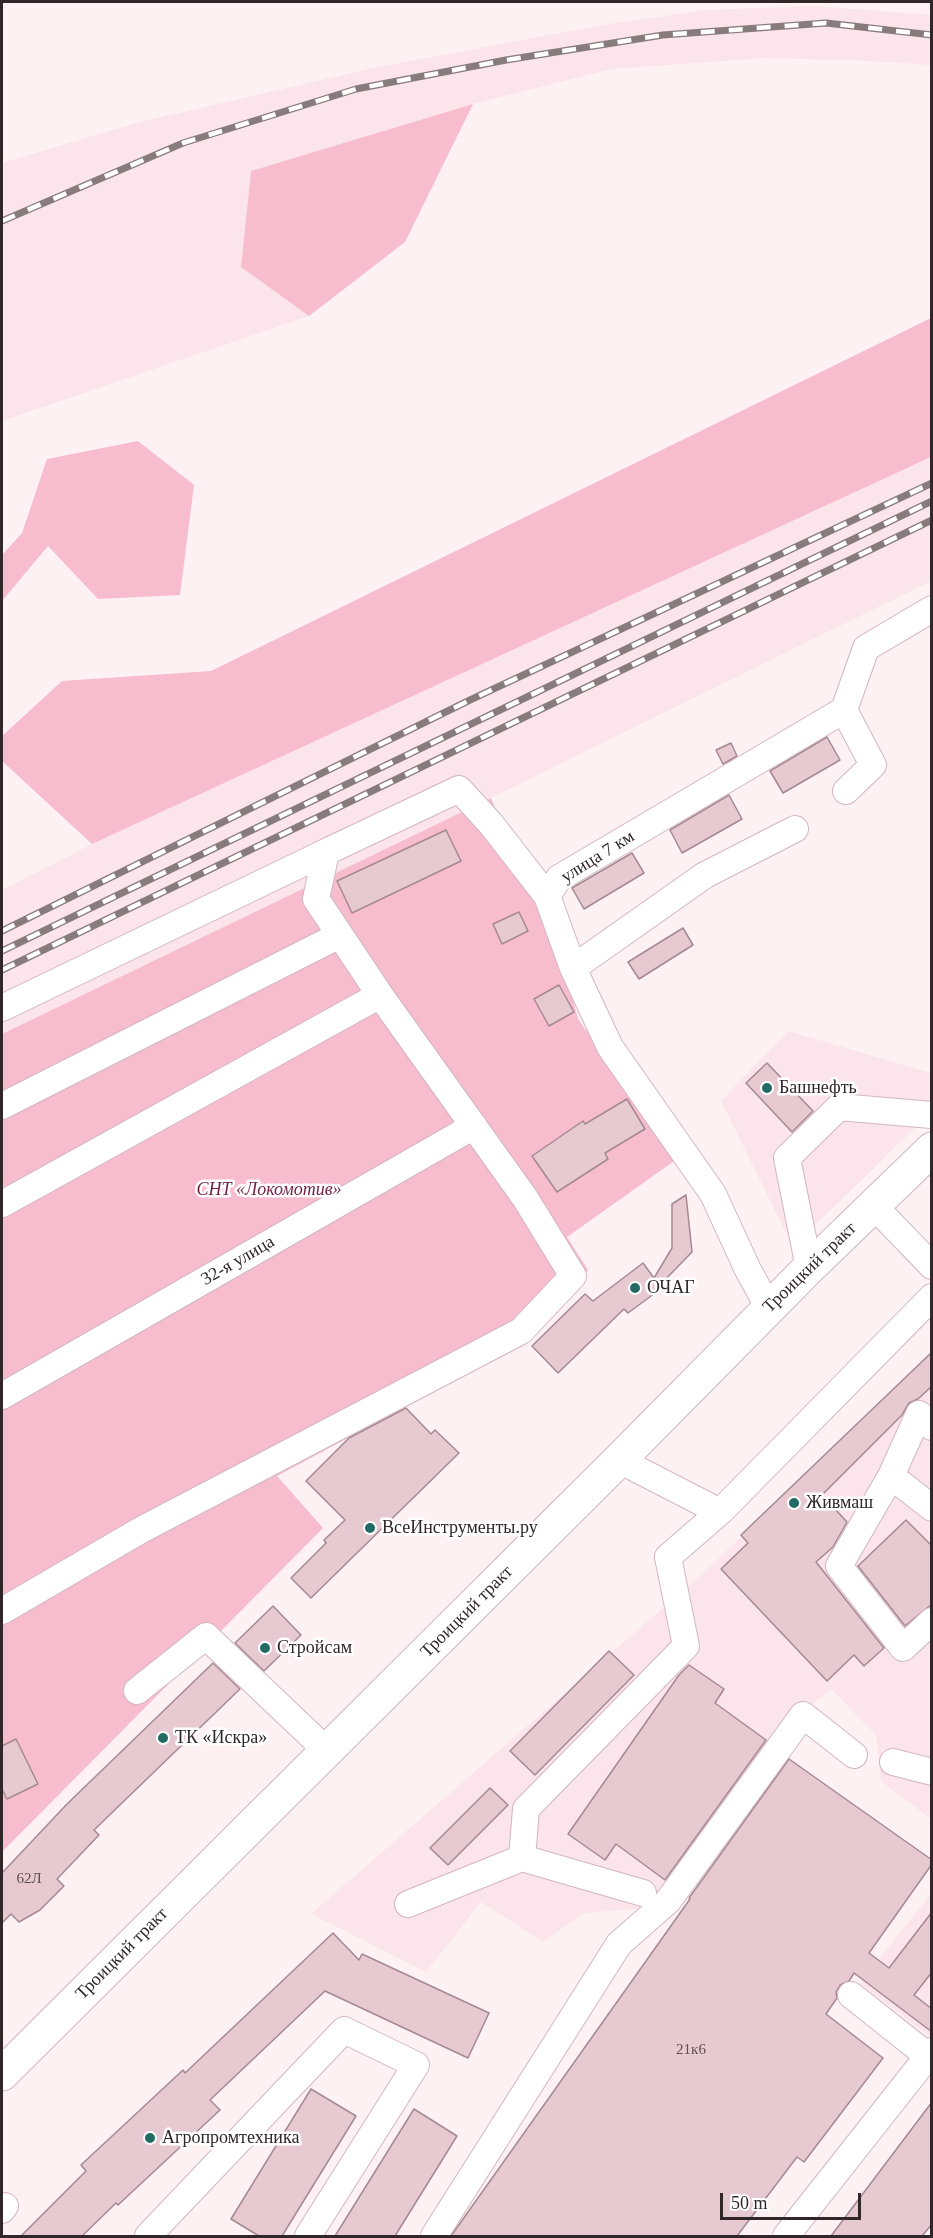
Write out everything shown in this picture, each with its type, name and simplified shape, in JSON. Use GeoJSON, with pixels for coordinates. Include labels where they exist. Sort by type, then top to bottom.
{"type":"FeatureCollection","features":[{"type":"Feature","properties":{"kind":"main road","name":"Троицкий тракт"},"geometry":{"type":"LineString","coordinates":[[2,2074],[809,1268],[932,1149]]}},
{"type":"Feature","properties":{"kind":"street"},"geometry":{"type":"LineString","coordinates":[[846,791],[873,765],[844,710],[866,648],[932,609]]}},
{"type":"Feature","properties":{"kind":"street","name":"улица 7 км"},"geometry":{"type":"LineString","coordinates":[[769,1308],[748,1270],[713,1194],[610,1047],[573,968],[546,896],[559,878],[844,710]]}},
{"type":"Feature","properties":{"kind":"street"},"geometry":{"type":"LineString","coordinates":[[2,1008],[459,789],[491,824],[546,896]]}},
{"type":"Feature","properties":{"kind":"street"},"geometry":{"type":"LineString","coordinates":[[573,968],[705,875],[795,829]]}},
{"type":"Feature","properties":{"kind":"street"},"geometry":{"type":"LineString","coordinates":[[2,1611],[141,1530],[521,1331],[573,1276],[525,1198],[380,995],[316,899],[326,852]]}},
{"type":"Feature","properties":{"kind":"street"},"geometry":{"type":"LineString","coordinates":[[2,1106],[340,935]]}},
{"type":"Feature","properties":{"kind":"street"},"geometry":{"type":"LineString","coordinates":[[2,1204],[380,995]]}},
{"type":"Feature","properties":{"kind":"street"},"geometry":{"type":"LineString","coordinates":[[809,1268],[787,1158],[839,1107],[932,1115]]}},
{"type":"Feature","properties":{"kind":"street","name":"32-я улица"},"geometry":{"type":"LineString","coordinates":[[2,1396],[474,1126]]}},
{"type":"Feature","properties":{"kind":"street"},"geometry":{"type":"LineString","coordinates":[[874,1206],[932,1266]]}},
{"type":"Feature","properties":{"kind":"street"},"geometry":{"type":"LineString","coordinates":[[522,1858],[526,1809],[686,1646],[668,1557],[720,1512],[932,1297]]}},
{"type":"Feature","properties":{"kind":"street"},"geometry":{"type":"LineString","coordinates":[[932,1427],[919,1414],[891,1476],[839,1566],[903,1648],[932,1621]]}},
{"type":"Feature","properties":{"kind":"street"},"geometry":{"type":"LineString","coordinates":[[619,1460],[720,1512]]}},
{"type":"Feature","properties":{"kind":"street"},"geometry":{"type":"LineString","coordinates":[[891,1476],[932,1508]]}},
{"type":"Feature","properties":{"kind":"street"},"geometry":{"type":"LineString","coordinates":[[137,1691],[206,1636],[327,1751]]}},
{"type":"Feature","properties":{"kind":"street"},"geometry":{"type":"LineString","coordinates":[[434,2236],[619,1944],[668,1901],[803,1714],[854,1755]]}},
{"type":"Feature","properties":{"kind":"street"},"geometry":{"type":"LineString","coordinates":[[893,1762],[932,1772]]}},
{"type":"Feature","properties":{"kind":"street"},"geometry":{"type":"LineString","coordinates":[[408,1904],[522,1858],[643,1893]]}},
{"type":"Feature","properties":{"kind":"street"},"geometry":{"type":"LineString","coordinates":[[786,2236],[930,2053],[851,1995]]}},
{"type":"Feature","properties":{"kind":"street"},"geometry":{"type":"LineString","coordinates":[[148,2236],[344,2030],[416,2064],[308,2236]]}},
{"type":"Feature","properties":{"kind":"shaded area"},"geometry":{"type":"Polygon","coordinates":[[[815,6],[931,15],[931,65],[765,58],[612,69],[473,104],[251,171],[241,267],[309,316],[2,421],[2,163],[136,123],[373,68],[602,25],[707,10],[815,6]]]}},
{"type":"Feature","properties":{"kind":"shaded area"},"geometry":{"type":"Polygon","coordinates":[[[931,457],[931,581],[491,798],[2,1034],[2,890],[92,844],[931,457]]]}},
{"type":"Feature","properties":{"kind":"shaded area"},"geometry":{"type":"Polygon","coordinates":[[[788,1031],[931,1073],[931,1112],[793,1247],[721,1101],[788,1031]]]}},
{"type":"Feature","properties":{"kind":"shaded area"},"geometry":{"type":"Polygon","coordinates":[[[931,1352],[931,1819],[881,1781],[876,1735],[832,1690],[777,1727],[648,1908],[584,1913],[543,1942],[481,1902],[426,1972],[311,1914],[709,1568],[931,1352]]]}},
{"type":"Feature","properties":{"kind":"shaded area"},"geometry":{"type":"Polygon","coordinates":[[[931,1894],[931,2038],[860,1983],[931,1894]]]}},
{"type":"Feature","properties":{"kind":"green space"},"geometry":{"type":"Polygon","coordinates":[[[473,104],[405,242],[309,316],[241,267],[251,171],[473,104]]]}},
{"type":"Feature","properties":{"kind":"green space"},"geometry":{"type":"Polygon","coordinates":[[[931,318],[931,457],[92,844],[2,761],[2,736],[62,681],[211,671],[931,318]]]}},
{"type":"Feature","properties":{"kind":"green space"},"geometry":{"type":"Polygon","coordinates":[[[138,441],[194,485],[180,595],[98,599],[48,546],[2,601],[2,555],[22,533],[47,459],[138,441]]]}},
{"type":"Feature","properties":{"kind":"green space","name":"СНТ «Локомотив»"},"geometry":{"type":"Polygon","coordinates":[[[491,798],[566,974],[578,1019],[677,1159],[567,1237],[588,1270],[521,1345],[277,1476],[323,1528],[2,1852],[2,1034],[491,798]]]}},
{"type":"Feature","properties":{"kind":"building"},"geometry":{"type":"Polygon","coordinates":[[[827,737],[840,760],[783,793],[770,771],[827,737]]]}},
{"type":"Feature","properties":{"kind":"building"},"geometry":{"type":"Polygon","coordinates":[[[731,743],[737,756],[723,764],[716,750],[731,743]]]}},
{"type":"Feature","properties":{"kind":"building"},"geometry":{"type":"Polygon","coordinates":[[[729,795],[742,819],[682,853],[670,830],[729,795]]]}},
{"type":"Feature","properties":{"kind":"building"},"geometry":{"type":"Polygon","coordinates":[[[446,830],[461,861],[352,913],[337,881],[446,830]]]}},
{"type":"Feature","properties":{"kind":"building"},"geometry":{"type":"Polygon","coordinates":[[[632,853],[644,873],[584,909],[572,888],[632,853]]]}},
{"type":"Feature","properties":{"kind":"building"},"geometry":{"type":"Polygon","coordinates":[[[519,912],[528,931],[502,944],[493,924],[519,912]]]}},
{"type":"Feature","properties":{"kind":"building"},"geometry":{"type":"Polygon","coordinates":[[[683,928],[693,945],[639,979],[628,962],[683,928]]]}},
{"type":"Feature","properties":{"kind":"building"},"geometry":{"type":"Polygon","coordinates":[[[559,985],[574,1012],[549,1026],[534,999],[559,985]]]}},
{"type":"Feature","properties":{"kind":"building"},"geometry":{"type":"Polygon","coordinates":[[[767,1063],[813,1111],[792,1132],[746,1083],[767,1063]]]}},
{"type":"Feature","properties":{"kind":"building"},"geometry":{"type":"Polygon","coordinates":[[[627,1099],[645,1129],[605,1153],[608,1159],[557,1192],[532,1156],[583,1121],[585,1124],[627,1099]]]}},
{"type":"Feature","properties":{"kind":"building"},"geometry":{"type":"Polygon","coordinates":[[[686,1195],[692,1252],[660,1285],[662,1288],[628,1313],[624,1309],[558,1373],[532,1346],[585,1294],[593,1301],[643,1263],[654,1278],[672,1248],[672,1204],[686,1195]]]}},
{"type":"Feature","properties":{"kind":"building"},"geometry":{"type":"Polygon","coordinates":[[[932,1352],[932,1386],[918,1399],[909,1403],[902,1415],[822,1495],[847,1522],[833,1547],[816,1562],[884,1648],[864,1666],[854,1655],[827,1681],[721,1569],[748,1543],[741,1535],[932,1352]]]}},
{"type":"Feature","properties":{"kind":"building"},"geometry":{"type":"Polygon","coordinates":[[[406,1408],[431,1434],[435,1430],[459,1453],[311,1598],[291,1578],[345,1520],[306,1481],[349,1438],[406,1408]]]}},
{"type":"Feature","properties":{"kind":"building"},"geometry":{"type":"Polygon","coordinates":[[[906,1520],[932,1546],[932,1604],[905,1626],[858,1566],[906,1520]]]}},
{"type":"Feature","properties":{"kind":"building"},"geometry":{"type":"Polygon","coordinates":[[[273,1606],[301,1635],[264,1671],[235,1643],[273,1606]]]}},
{"type":"Feature","properties":{"kind":"building"},"geometry":{"type":"Polygon","coordinates":[[[609,1651],[634,1675],[535,1775],[510,1751],[609,1651]]]}},
{"type":"Feature","properties":{"kind":"building"},"geometry":{"type":"Polygon","coordinates":[[[213,1663],[240,1689],[94,1830],[99,1835],[57,1879],[64,1886],[40,1910],[19,1922],[11,1914],[2,1923],[2,1873],[67,1804],[213,1663]]]}},
{"type":"Feature","properties":{"kind":"building"},"geometry":{"type":"Polygon","coordinates":[[[689,1665],[724,1689],[715,1703],[766,1740],[665,1880],[616,1844],[605,1860],[568,1834],[679,1675],[689,1665]]]}},
{"type":"Feature","properties":{"kind":"building"},"geometry":{"type":"Polygon","coordinates":[[[16,1739],[38,1784],[7,1799],[2,1789],[2,1746],[16,1739]]]}},
{"type":"Feature","properties":{"kind":"building"},"geometry":{"type":"Polygon","coordinates":[[[789,1759],[932,1860],[932,1864],[869,1953],[889,1968],[932,1912],[932,1972],[914,1995],[932,2009],[932,2032],[854,1973],[849,1981],[840,1985],[836,1992],[837,1998],[826,2014],[883,2058],[804,2162],[797,2157],[737,2236],[451,2236],[689,1898],[789,1759]]]}},
{"type":"Feature","properties":{"kind":"building"},"geometry":{"type":"Polygon","coordinates":[[[490,1788],[508,1805],[448,1865],[430,1848],[490,1788]]]}},
{"type":"Feature","properties":{"kind":"building"},"geometry":{"type":"Polygon","coordinates":[[[333,1933],[359,1960],[362,1954],[489,2013],[468,2058],[325,1991],[210,2100],[220,2110],[82,2236],[21,2236],[86,2171],[81,2165],[183,2070],[185,2073],[333,1933]]]}},
{"type":"Feature","properties":{"kind":"building"},"geometry":{"type":"Polygon","coordinates":[[[311,2089],[356,2116],[282,2236],[259,2236],[231,2219],[311,2089]]]}},
{"type":"Feature","properties":{"kind":"building"},"geometry":{"type":"Polygon","coordinates":[[[932,2102],[932,2224],[922,2236],[831,2236],[932,2102]]]}},
{"type":"Feature","properties":{"kind":"building"},"geometry":{"type":"Polygon","coordinates":[[[414,2109],[457,2136],[395,2236],[335,2236],[414,2109]]]}},
{"type":"Feature","properties":{"kind":"railway"},"geometry":{"type":"LineString","coordinates":[[2,221],[183,143],[356,89],[506,60],[663,35],[826,23],[932,35]]}},
{"type":"Feature","properties":{"kind":"railway"},"geometry":{"type":"LineString","coordinates":[[2,931],[470,700],[932,483]]}},
{"type":"Feature","properties":{"kind":"railway"},"geometry":{"type":"LineString","coordinates":[[2,951],[932,501]]}},
{"type":"Feature","properties":{"kind":"railway"},"geometry":{"type":"LineString","coordinates":[[2,970],[932,520]]}},
{"type":"Feature","properties":{"kind":"place","name":"Башнефть"},"geometry":{"type":"Point","coordinates":[767,1088]}},
{"type":"Feature","properties":{"kind":"place","name":"ОЧАГ"},"geometry":{"type":"Point","coordinates":[635,1288]}},
{"type":"Feature","properties":{"kind":"place","name":"Живмаш"},"geometry":{"type":"Point","coordinates":[794,1503]}},
{"type":"Feature","properties":{"kind":"place","name":"ВсеИнструменты.ру"},"geometry":{"type":"Point","coordinates":[370,1528]}},
{"type":"Feature","properties":{"kind":"place","name":"Стройсам"},"geometry":{"type":"Point","coordinates":[265,1648]}},
{"type":"Feature","properties":{"kind":"place","name":"ТК «Искра»"},"geometry":{"type":"Point","coordinates":[163,1738]}},
{"type":"Feature","properties":{"kind":"place","name":"Агропромтехника"},"geometry":{"type":"Point","coordinates":[150,2138]}}]}
